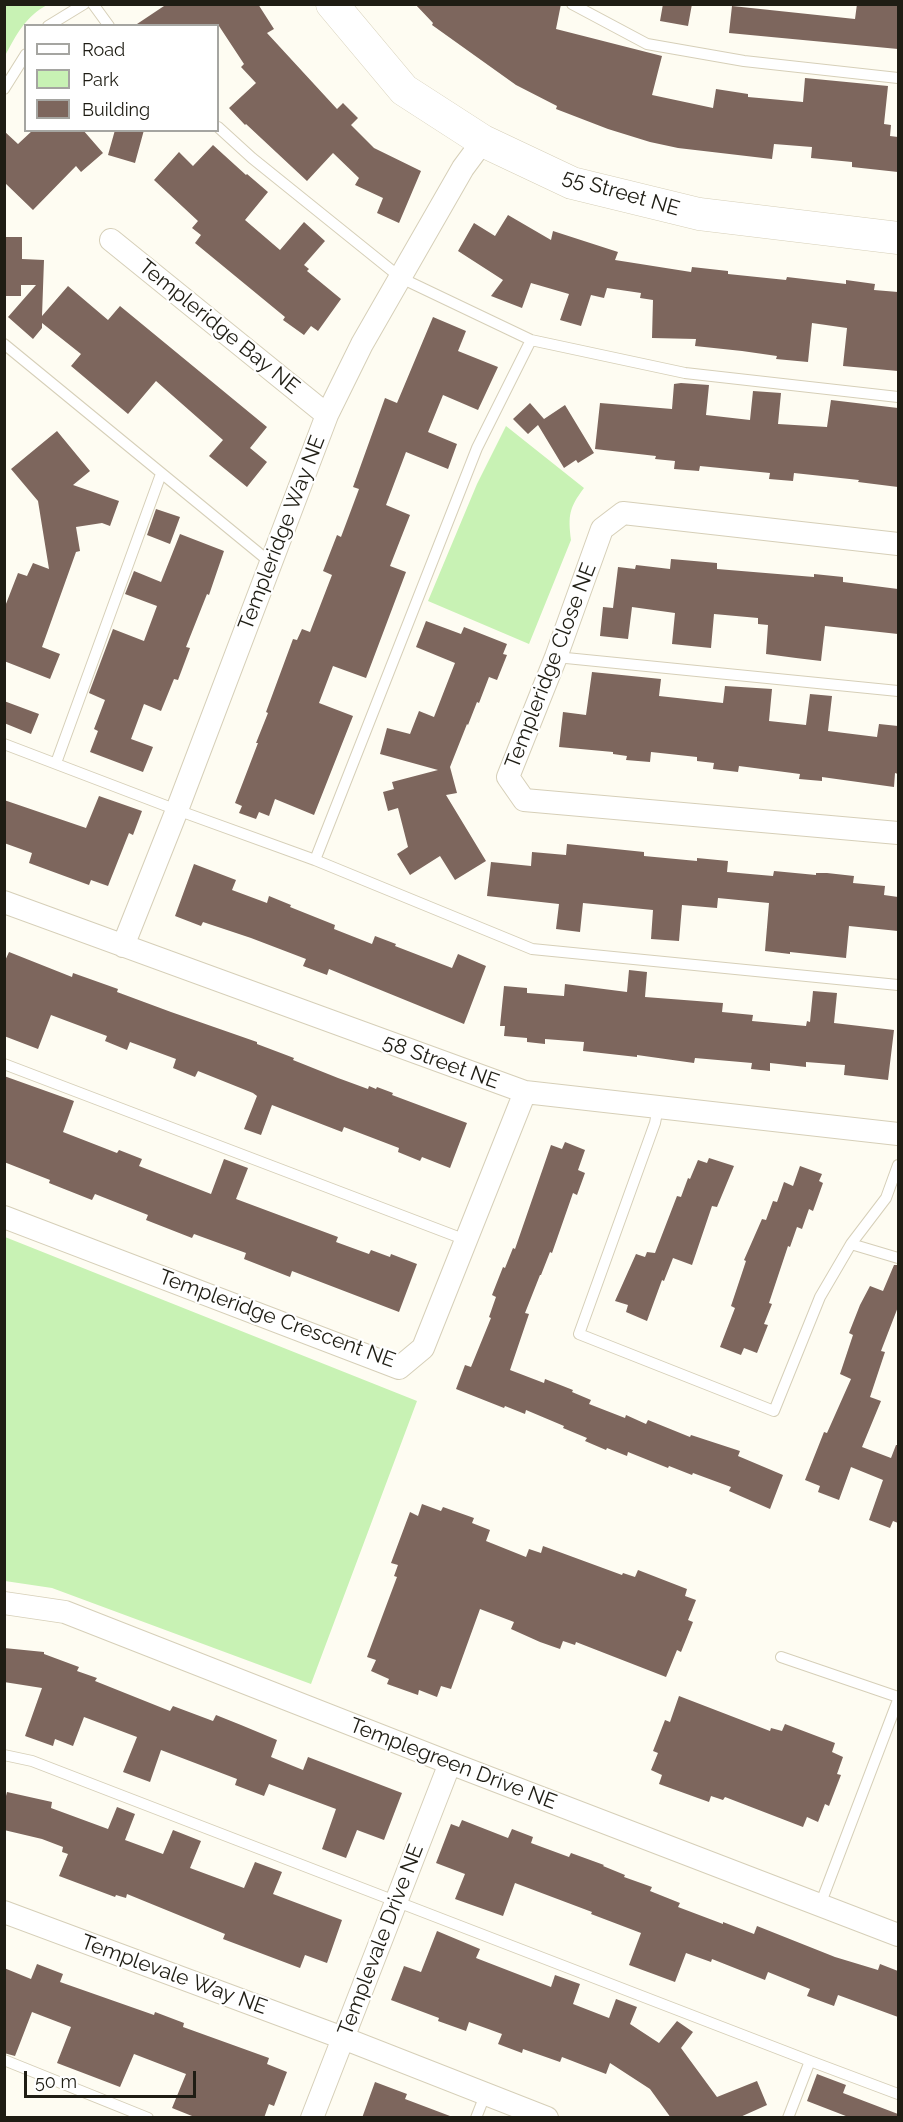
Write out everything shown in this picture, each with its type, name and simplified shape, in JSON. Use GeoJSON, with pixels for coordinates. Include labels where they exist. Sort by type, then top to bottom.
{"type":"FeatureCollection","features":[{"type":"Feature","properties":{"kind":"street","name":"55 Street NE"},"geometry":{"type":"LineString","coordinates":[[332,4],[404,90],[483,141],[572,183],[699,214],[898,238]]}},
{"type":"Feature","properties":{"kind":"street","name":"Templeridge Way NE"},"geometry":{"type":"LineString","coordinates":[[123,946],[327,415],[362,344],[464,168],[483,141]]}},
{"type":"Feature","properties":{"kind":"street","name":"Templeridge Bay NE"},"geometry":{"type":"LineString","coordinates":[[111,240],[327,415]]}},
{"type":"Feature","properties":{"kind":"street","name":"Templeridge Close NE"},"geometry":{"type":"LineString","coordinates":[[898,544],[623,513],[602,529],[556,657],[508,777],[524,800],[898,833]]}},
{"type":"Feature","properties":{"kind":"street","name":"58 Street NE"},"geometry":{"type":"LineString","coordinates":[[4,902],[525,1092],[898,1134]]}},
{"type":"Feature","properties":{"kind":"street","name":"Templeridge Crescent NE"},"geometry":{"type":"LineString","coordinates":[[4,1217],[399,1368],[423,1348],[525,1092]]}},
{"type":"Feature","properties":{"kind":"street","name":"Templegreen Drive NE"},"geometry":{"type":"LineString","coordinates":[[4,1603],[65,1612],[898,1935]]}},
{"type":"Feature","properties":{"kind":"street","name":"Templevale Drive NE"},"geometry":{"type":"LineString","coordinates":[[312,2118],[450,1763]]}},
{"type":"Feature","properties":{"kind":"street","name":"Templevale Way NE"},"geometry":{"type":"LineString","coordinates":[[4,1912],[343,2038],[547,2118]]}},
{"type":"Feature","properties":{"kind":"lane"},"geometry":{"type":"LineString","coordinates":[[51,24],[84,4]]}},
{"type":"Feature","properties":{"kind":"lane"},"geometry":{"type":"LineString","coordinates":[[93,4],[108,24]]}},
{"type":"Feature","properties":{"kind":"lane"},"geometry":{"type":"LineString","coordinates":[[572,4],[647,44],[744,61],[898,78]]}},
{"type":"Feature","properties":{"kind":"lane"},"geometry":{"type":"LineString","coordinates":[[4,89],[24,57]]}},
{"type":"Feature","properties":{"kind":"lane"},"geometry":{"type":"LineString","coordinates":[[219,128],[252,158],[401,278],[531,340],[685,373],[898,397]]}},
{"type":"Feature","properties":{"kind":"lane"},"geometry":{"type":"LineString","coordinates":[[315,860],[477,448],[531,340]]}},
{"type":"Feature","properties":{"kind":"lane"},"geometry":{"type":"LineString","coordinates":[[4,344],[271,563]]}},
{"type":"Feature","properties":{"kind":"lane"},"geometry":{"type":"LineString","coordinates":[[56,763],[161,474]]}},
{"type":"Feature","properties":{"kind":"lane"},"geometry":{"type":"LineString","coordinates":[[556,657],[898,691]]}},
{"type":"Feature","properties":{"kind":"lane"},"geometry":{"type":"LineString","coordinates":[[4,744],[315,860],[532,950],[898,985]]}},
{"type":"Feature","properties":{"kind":"lane"},"geometry":{"type":"LineString","coordinates":[[4,1064],[466,1240]]}},
{"type":"Feature","properties":{"kind":"lane"},"geometry":{"type":"LineString","coordinates":[[658,1107],[655,1123],[579,1334],[774,1411],[820,1297],[851,1244],[886,1198],[898,1165]]}},
{"type":"Feature","properties":{"kind":"lane"},"geometry":{"type":"LineString","coordinates":[[851,1244],[898,1258]]}},
{"type":"Feature","properties":{"kind":"lane"},"geometry":{"type":"LineString","coordinates":[[780,1657],[898,1699],[820,1905]]}},
{"type":"Feature","properties":{"kind":"lane"},"geometry":{"type":"LineString","coordinates":[[4,1755],[32,1761],[898,2094]]}},
{"type":"Feature","properties":{"kind":"lane"},"geometry":{"type":"LineString","coordinates":[[4,2060],[148,2118]]}},
{"type":"Feature","properties":{"kind":"lane"},"geometry":{"type":"LineString","coordinates":[[788,2118],[810,2061]]}},
{"type":"Feature","properties":{"kind":"lane"},"geometry":{"type":"LineString","coordinates":[[476,2118],[485,2095]]}},
{"type":"Feature","properties":{"kind":"green space"},"geometry":{"type":"Polygon","coordinates":[[[5,4],[47,5],[27,20],[5,56],[5,4]]]}},
{"type":"Feature","properties":{"kind":"green space"},"geometry":{"type":"Polygon","coordinates":[[[506,426],[584,488],[571,512],[571,540],[529,644],[428,601],[477,484],[506,426]]]}},
{"type":"Feature","properties":{"kind":"green space"},"geometry":{"type":"Polygon","coordinates":[[[5,1237],[417,1401],[311,1684],[52,1588],[5,1581],[5,1237]]]}},
{"type":"Feature","properties":{"kind":"building"},"geometry":{"type":"Polygon","coordinates":[[[167,4],[258,4],[274,29],[267,33],[337,109],[343,103],[358,118],[351,125],[374,148],[421,171],[399,223],[377,213],[383,198],[355,185],[359,178],[333,153],[307,181],[229,108],[256,83],[241,67],[244,64],[219,24],[137,24],[167,4]]]}},
{"type":"Feature","properties":{"kind":"building"},"geometry":{"type":"Polygon","coordinates":[[[415,4],[561,4],[556,29],[662,56],[652,95],[713,108],[716,89],[748,94],[748,97],[803,102],[805,78],[888,86],[884,124],[891,125],[890,136],[898,137],[898,172],[852,167],[852,162],[811,158],[812,147],[774,144],[772,159],[678,148],[608,129],[556,109],[557,106],[516,85],[432,25],[433,23],[415,4]]]}},
{"type":"Feature","properties":{"kind":"building"},"geometry":{"type":"Polygon","coordinates":[[[663,4],[692,4],[688,26],[660,21],[663,4]]]}},
{"type":"Feature","properties":{"kind":"building"},"geometry":{"type":"Polygon","coordinates":[[[857,4],[898,4],[898,49],[729,33],[732,6],[855,19],[857,4]]]}},
{"type":"Feature","properties":{"kind":"building"},"geometry":{"type":"Polygon","coordinates":[[[4,131],[18,144],[31,132],[85,132],[103,153],[81,172],[76,166],[33,210],[4,182],[4,131]]]}},
{"type":"Feature","properties":{"kind":"building"},"geometry":{"type":"Polygon","coordinates":[[[114,132],[143,132],[135,163],[108,155],[114,132]]]}},
{"type":"Feature","properties":{"kind":"building"},"geometry":{"type":"Polygon","coordinates":[[[213,145],[268,192],[245,220],[280,250],[304,222],[325,241],[304,265],[309,269],[307,271],[341,299],[318,331],[311,326],[304,335],[283,320],[285,317],[195,243],[201,235],[192,228],[198,221],[154,180],[179,152],[193,166],[213,145]]]}},
{"type":"Feature","properties":{"kind":"building"},"geometry":{"type":"Polygon","coordinates":[[[508,215],[551,240],[553,231],[618,252],[615,260],[691,272],[692,267],[728,271],[728,274],[786,280],[787,277],[846,284],[846,280],[875,284],[874,290],[898,292],[898,371],[843,366],[847,328],[812,323],[808,362],[695,346],[696,339],[652,338],[653,300],[640,298],[641,293],[607,288],[604,298],[591,295],[581,326],[560,320],[569,294],[531,283],[522,308],[491,296],[503,280],[458,251],[474,223],[495,236],[508,215]]]}},
{"type":"Feature","properties":{"kind":"building"},"geometry":{"type":"Polygon","coordinates":[[[4,237],[22,237],[22,259],[44,260],[42,316],[68,286],[108,320],[120,306],[267,427],[250,448],[267,462],[247,487],[209,456],[223,440],[156,381],[128,414],[71,366],[81,354],[42,323],[42,328],[33,339],[8,317],[36,285],[21,285],[21,296],[4,296],[4,237]]]}},
{"type":"Feature","properties":{"kind":"building"},"geometry":{"type":"Polygon","coordinates":[[[433,317],[466,331],[458,351],[498,367],[478,410],[443,395],[428,432],[457,444],[448,469],[406,452],[386,505],[410,515],[390,566],[406,572],[366,678],[333,666],[319,703],[353,716],[314,815],[275,799],[269,816],[259,812],[256,819],[239,813],[242,806],[235,803],[293,639],[297,640],[302,629],[310,632],[332,575],[323,571],[337,535],[341,537],[359,489],[353,487],[385,398],[397,403],[433,317]]]}},
{"type":"Feature","properties":{"kind":"building"},"geometry":{"type":"Polygon","coordinates":[[[674,384],[709,385],[706,415],[750,420],[753,391],[781,393],[778,424],[827,427],[831,400],[898,408],[898,487],[794,473],[793,481],[769,479],[770,473],[700,466],[699,471],[674,469],[675,461],[655,459],[656,456],[595,449],[600,403],[672,409],[674,384]]]}},
{"type":"Feature","properties":{"kind":"building"},"geometry":{"type":"Polygon","coordinates":[[[530,403],[544,419],[565,405],[594,453],[564,468],[538,425],[528,434],[513,419],[530,403]]]}},
{"type":"Feature","properties":{"kind":"building"},"geometry":{"type":"Polygon","coordinates":[[[57,431],[90,471],[73,485],[119,501],[110,526],[102,523],[76,527],[80,551],[76,552],[42,647],[60,654],[50,679],[4,661],[4,609],[18,573],[27,576],[33,563],[49,569],[38,501],[11,469],[57,431]]]}},
{"type":"Feature","properties":{"kind":"building"},"geometry":{"type":"Polygon","coordinates":[[[156,509],[180,517],[170,544],[147,535],[156,509]]]}},
{"type":"Feature","properties":{"kind":"building"},"geometry":{"type":"Polygon","coordinates":[[[180,534],[224,551],[209,595],[207,594],[186,647],[190,648],[178,680],[174,679],[161,711],[144,704],[131,739],[153,747],[143,772],[90,752],[98,731],[94,729],[105,700],[89,693],[113,629],[144,641],[157,606],[125,594],[134,571],[161,582],[180,534]]]}},
{"type":"Feature","properties":{"kind":"building"},"geometry":{"type":"Polygon","coordinates":[[[671,559],[717,563],[717,569],[814,577],[814,574],[843,577],[843,582],[898,589],[898,634],[825,626],[821,661],[766,654],[768,625],[758,624],[758,618],[714,614],[711,648],[672,644],[675,613],[632,607],[628,639],[600,636],[603,607],[613,608],[618,567],[635,569],[636,565],[670,569],[671,559]]]}},
{"type":"Feature","properties":{"kind":"building"},"geometry":{"type":"Polygon","coordinates":[[[426,621],[461,634],[464,627],[507,644],[503,654],[507,655],[497,680],[489,677],[450,767],[457,793],[446,795],[486,861],[455,880],[440,856],[410,875],[397,854],[408,847],[398,808],[388,811],[383,792],[394,789],[392,782],[438,770],[380,754],[387,728],[410,734],[419,711],[434,717],[455,663],[416,647],[426,621]]]}},
{"type":"Feature","properties":{"kind":"building"},"geometry":{"type":"Polygon","coordinates":[[[592,672],[661,679],[659,696],[723,703],[725,686],[772,689],[769,721],[806,725],[810,694],[832,696],[828,731],[877,737],[879,724],[898,726],[898,774],[895,773],[894,787],[822,777],[822,781],[799,779],[800,774],[739,766],[738,772],[713,769],[714,763],[697,761],[697,757],[651,752],[650,762],[626,760],[627,756],[613,754],[613,752],[559,747],[563,712],[586,715],[592,672]]]}},
{"type":"Feature","properties":{"kind":"building"},"geometry":{"type":"Polygon","coordinates":[[[4,701],[39,714],[31,734],[4,723],[4,701]]]}},
{"type":"Feature","properties":{"kind":"building"},"geometry":{"type":"Polygon","coordinates":[[[99,796],[142,811],[133,835],[129,833],[108,886],[91,880],[89,885],[29,863],[32,853],[4,843],[4,800],[86,828],[99,796]]]}},
{"type":"Feature","properties":{"kind":"building"},"geometry":{"type":"Polygon","coordinates":[[[567,844],[644,852],[644,856],[697,861],[697,858],[728,861],[727,872],[773,876],[774,871],[854,876],[853,883],[885,886],[884,895],[898,897],[898,931],[849,926],[846,958],[790,952],[790,954],[765,951],[769,903],[718,898],[717,908],[682,905],[679,941],[651,939],[653,910],[583,903],[580,932],[556,929],[559,904],[487,896],[491,862],[531,866],[532,852],[566,855],[567,844]]]}},
{"type":"Feature","properties":{"kind":"building"},"geometry":{"type":"Polygon","coordinates":[[[194,864],[236,880],[232,890],[267,903],[269,896],[335,925],[334,929],[372,944],[375,936],[452,968],[458,954],[486,966],[464,1024],[329,969],[327,975],[303,966],[306,959],[251,938],[203,922],[201,926],[175,916],[194,864]]]}},
{"type":"Feature","properties":{"kind":"building"},"geometry":{"type":"Polygon","coordinates":[[[9,952],[72,977],[73,973],[118,989],[117,992],[257,1042],[257,1044],[294,1058],[293,1060],[338,1078],[368,1089],[369,1086],[376,1089],[377,1087],[393,1093],[392,1095],[467,1123],[450,1168],[422,1157],[420,1161],[398,1152],[399,1148],[344,1127],[342,1132],[272,1105],[261,1135],[244,1129],[257,1096],[253,1093],[198,1071],[195,1077],[173,1068],[176,1059],[130,1042],[127,1050],[105,1041],[107,1036],[51,1015],[38,1049],[4,1036],[4,963],[9,952]]]}},
{"type":"Feature","properties":{"kind":"building"},"geometry":{"type":"Polygon","coordinates":[[[629,970],[647,972],[645,997],[723,1003],[722,1012],[753,1015],[752,1021],[806,1026],[807,1021],[810,1022],[813,991],[837,993],[834,1023],[894,1030],[888,1080],[844,1075],[845,1065],[806,1062],[806,1067],[770,1063],[770,1071],[751,1069],[752,1063],[695,1058],[694,1063],[637,1055],[637,1057],[583,1051],[584,1042],[545,1039],[545,1044],[527,1042],[527,1038],[504,1036],[505,1026],[500,1026],[504,986],[527,988],[527,993],[564,996],[565,984],[627,992],[629,970]]]}},
{"type":"Feature","properties":{"kind":"building"},"geometry":{"type":"Polygon","coordinates":[[[4,1076],[74,1101],[63,1132],[117,1153],[119,1150],[142,1159],[139,1166],[211,1194],[224,1159],[248,1168],[236,1199],[338,1237],[336,1242],[369,1254],[371,1250],[390,1257],[391,1254],[417,1264],[399,1312],[292,1271],[290,1277],[244,1259],[246,1253],[194,1234],[192,1238],[146,1220],[148,1215],[95,1194],[92,1200],[4,1162],[4,1076]]]}},
{"type":"Feature","properties":{"kind":"building"},"geometry":{"type":"Polygon","coordinates":[[[565,1142],[585,1150],[578,1170],[585,1173],[577,1195],[573,1193],[552,1253],[550,1252],[525,1313],[529,1314],[510,1370],[544,1383],[545,1379],[573,1390],[572,1392],[591,1400],[589,1404],[625,1418],[626,1415],[646,1424],[648,1420],[690,1437],[691,1435],[740,1451],[738,1456],[783,1475],[770,1509],[729,1491],[731,1487],[693,1473],[692,1475],[669,1466],[668,1468],[628,1452],[627,1456],[607,1448],[606,1450],[585,1441],[587,1438],[563,1428],[564,1426],[526,1410],[525,1414],[505,1406],[504,1408],[456,1389],[465,1365],[471,1367],[491,1318],[489,1317],[496,1297],[492,1295],[503,1267],[505,1268],[513,1248],[515,1249],[551,1145],[562,1149],[565,1142]]]}},
{"type":"Feature","properties":{"kind":"building"},"geometry":{"type":"Polygon","coordinates":[[[709,1158],[734,1166],[717,1207],[712,1206],[692,1265],[673,1258],[647,1321],[626,1312],[628,1305],[615,1301],[636,1254],[645,1257],[647,1252],[655,1253],[677,1196],[681,1197],[698,1160],[707,1163],[709,1158]]]}},
{"type":"Feature","properties":{"kind":"building"},"geometry":{"type":"Polygon","coordinates":[[[800,1166],[822,1174],[819,1181],[823,1183],[813,1211],[809,1209],[802,1229],[797,1227],[790,1247],[788,1246],[769,1303],[772,1304],[764,1324],[768,1325],[757,1353],[744,1348],[741,1355],[720,1347],[735,1308],[731,1306],[746,1261],[744,1260],[762,1219],[766,1220],[773,1201],[777,1202],[784,1182],[793,1186],[800,1166]]]}},
{"type":"Feature","properties":{"kind":"building"},"geometry":{"type":"Polygon","coordinates":[[[894,1265],[898,1265],[898,1307],[881,1351],[885,1352],[870,1397],[881,1401],[862,1447],[891,1458],[898,1445],[898,1523],[893,1521],[890,1528],[869,1520],[883,1480],[851,1467],[839,1500],[818,1492],[820,1486],[805,1480],[824,1432],[827,1433],[851,1379],[840,1374],[853,1335],[849,1333],[860,1305],[870,1286],[883,1291],[894,1265]]]}},
{"type":"Feature","properties":{"kind":"building"},"geometry":{"type":"Polygon","coordinates":[[[422,1504],[441,1511],[443,1507],[474,1518],[472,1523],[490,1530],[486,1541],[526,1557],[529,1549],[541,1553],[543,1546],[622,1575],[623,1573],[635,1577],[638,1570],[687,1589],[685,1596],[696,1600],[688,1620],[693,1622],[681,1652],[677,1650],[666,1677],[576,1642],[575,1645],[563,1641],[560,1649],[540,1642],[511,1629],[514,1622],[480,1609],[451,1689],[441,1686],[437,1697],[419,1690],[418,1695],[387,1684],[389,1679],[371,1671],[376,1660],[367,1657],[397,1577],[394,1576],[398,1565],[391,1563],[410,1512],[418,1516],[422,1504]]]}},
{"type":"Feature","properties":{"kind":"building"},"geometry":{"type":"Polygon","coordinates":[[[4,1648],[44,1652],[44,1654],[79,1667],[77,1671],[97,1678],[95,1681],[170,1711],[173,1706],[213,1721],[216,1715],[241,1725],[277,1740],[271,1757],[303,1770],[308,1757],[402,1793],[384,1840],[357,1830],[346,1858],[322,1849],[336,1809],[269,1784],[264,1796],[235,1785],[237,1779],[161,1750],[150,1782],[123,1772],[137,1737],[84,1717],[73,1746],[55,1739],[53,1746],[25,1736],[42,1688],[4,1682],[4,1648]]]}},
{"type":"Feature","properties":{"kind":"building"},"geometry":{"type":"Polygon","coordinates":[[[679,1696],[770,1731],[771,1728],[782,1731],[785,1724],[835,1743],[832,1752],[843,1757],[837,1774],[841,1775],[829,1806],[825,1804],[818,1822],[807,1817],[803,1827],[725,1797],[723,1800],[711,1796],[709,1802],[659,1784],[662,1775],[651,1770],[658,1753],[653,1751],[665,1720],[670,1722],[679,1696]]]}},
{"type":"Feature","properties":{"kind":"building"},"geometry":{"type":"Polygon","coordinates":[[[7,1792],[52,1802],[51,1808],[108,1829],[117,1807],[135,1814],[125,1840],[163,1854],[173,1830],[201,1841],[190,1868],[244,1888],[255,1862],[282,1872],[273,1894],[342,1920],[327,1963],[305,1955],[300,1968],[223,1939],[225,1934],[127,1894],[126,1898],[116,1895],[115,1897],[59,1876],[68,1854],[62,1852],[63,1847],[42,1839],[4,1830],[4,1804],[7,1792]]]}},
{"type":"Feature","properties":{"kind":"building"},"geometry":{"type":"Polygon","coordinates":[[[462,1820],[508,1838],[512,1829],[533,1837],[531,1843],[569,1857],[571,1853],[604,1865],[625,1875],[624,1877],[652,1887],[650,1891],[680,1903],[678,1907],[723,1924],[723,1922],[754,1934],[757,1926],[835,1957],[878,1970],[880,1964],[898,1971],[898,2017],[838,1995],[834,2006],[807,1996],[810,1989],[768,1972],[765,1980],[712,1959],[711,1962],[686,1953],[675,1982],[629,1965],[641,1933],[515,1883],[503,1916],[455,1899],[465,1874],[436,1863],[451,1824],[459,1827],[462,1820]]]}},
{"type":"Feature","properties":{"kind":"building"},"geometry":{"type":"Polygon","coordinates":[[[437,1931],[480,1949],[476,1958],[551,1987],[555,1975],[580,1984],[573,2004],[609,2018],[616,1999],[637,2007],[630,2024],[659,2043],[677,2021],[693,2032],[681,2048],[717,2097],[757,2081],[767,2105],[738,2118],[671,2118],[650,2089],[610,2063],[606,2074],[562,2057],[560,2062],[523,2049],[522,2053],[498,2044],[502,2034],[469,2022],[466,2031],[391,2000],[404,1966],[421,1972],[437,1931]]]}},
{"type":"Feature","properties":{"kind":"building"},"geometry":{"type":"Polygon","coordinates":[[[37,1964],[63,1974],[60,1982],[154,2015],[155,2012],[184,2023],[183,2027],[269,2058],[267,2064],[287,2072],[274,2106],[269,2104],[264,2118],[197,2118],[172,2108],[186,2074],[134,2054],[120,2087],[57,2063],[71,2027],[32,2012],[15,2056],[4,2053],[4,1968],[31,1979],[37,1964]]]}},
{"type":"Feature","properties":{"kind":"building"},"geometry":{"type":"Polygon","coordinates":[[[817,2074],[846,2085],[843,2093],[898,2114],[898,2118],[851,2118],[807,2101],[817,2074]]]}},
{"type":"Feature","properties":{"kind":"building"},"geometry":{"type":"Polygon","coordinates":[[[375,2082],[407,2094],[405,2099],[450,2116],[449,2118],[362,2118],[375,2082]]]}}]}
